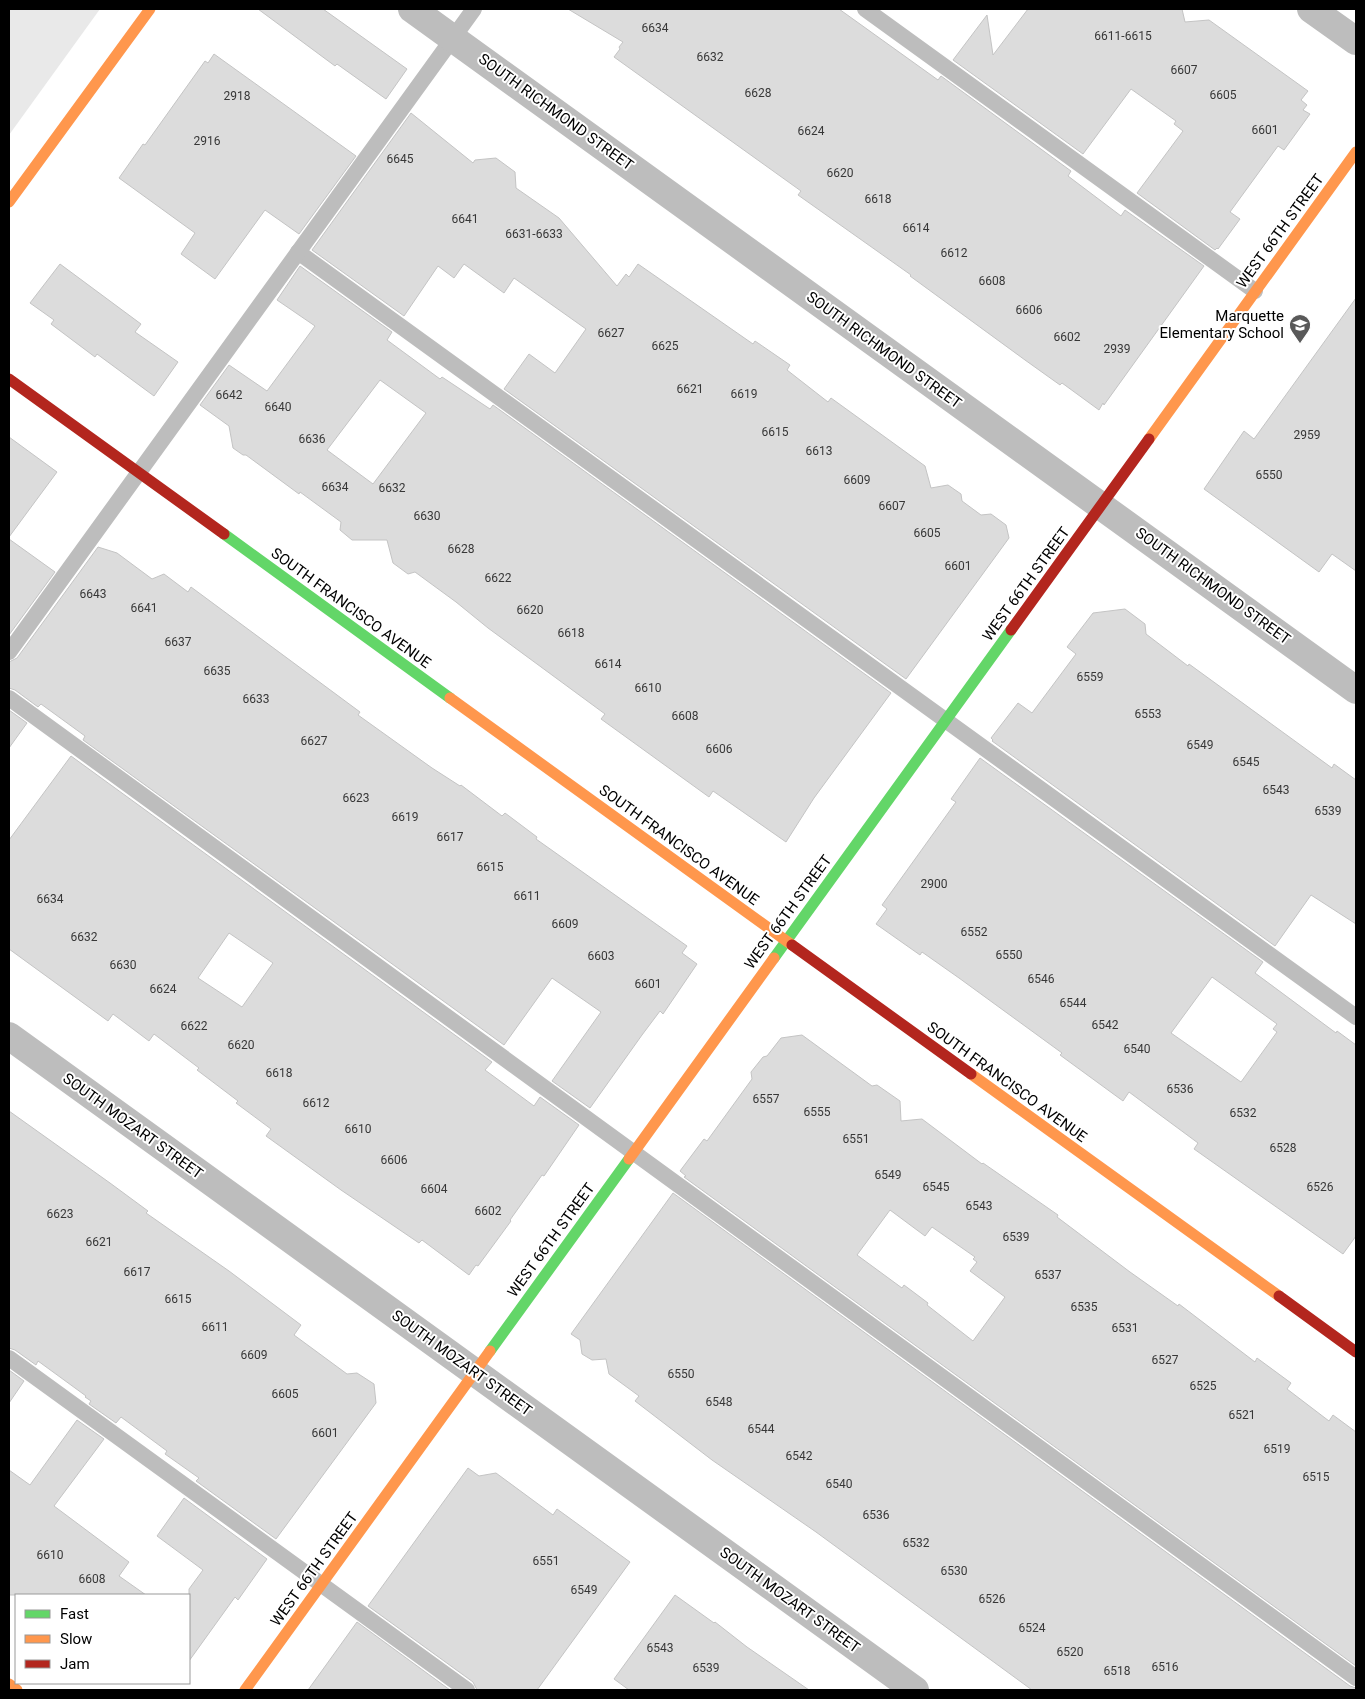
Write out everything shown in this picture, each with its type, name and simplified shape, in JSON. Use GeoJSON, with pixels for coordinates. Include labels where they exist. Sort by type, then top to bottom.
{"type":"FeatureCollection","features":[{"type":"Feature","properties":{"kind":"street"},"geometry":{"type":"LineString","coordinates":[[9,202],[150,9]]}},
{"type":"Feature","properties":{"kind":"street","name":"SOUTH RICHMOND STREET"},"geometry":{"type":"LineString","coordinates":[[412,9],[1356,690]]}},
{"type":"Feature","properties":{"kind":"street"},"geometry":{"type":"LineString","coordinates":[[1312,9],[1356,41]]}},
{"type":"Feature","properties":{"kind":"street","name":"WEST 66TH STREET"},"geometry":{"type":"LineString","coordinates":[[245,1690],[1356,152]]}},
{"type":"Feature","properties":{"kind":"street","name":"SOUTH FRANCISCO AVENUE"},"geometry":{"type":"LineString","coordinates":[[9,379],[1356,1352]]}},
{"type":"Feature","properties":{"kind":"street","name":"SOUTH MOZART STREET"},"geometry":{"type":"LineString","coordinates":[[9,1036],[915,1690]]}},
{"type":"Feature","properties":{"kind":"street"},"geometry":{"type":"LineString","coordinates":[[9,1684],[17,1690]]}},
{"type":"Feature","properties":{"kind":"lane"},"geometry":{"type":"LineString","coordinates":[[9,652],[474,9]]}},
{"type":"Feature","properties":{"kind":"lane"},"geometry":{"type":"LineString","coordinates":[[865,9],[1255,292]]}},
{"type":"Feature","properties":{"kind":"lane"},"geometry":{"type":"LineString","coordinates":[[298,252],[1356,1018]]}},
{"type":"Feature","properties":{"kind":"lane"},"geometry":{"type":"LineString","coordinates":[[9,698],[1356,1678]]}},
{"type":"Feature","properties":{"kind":"lane"},"geometry":{"type":"LineString","coordinates":[[9,1358],[467,1690]]}},
{"type":"Feature","properties":{"kind":"shaded area"},"geometry":{"type":"Polygon","coordinates":[[[9,9],[100,9],[9,135],[9,9]]]}},
{"type":"Feature","properties":{"kind":"building"},"geometry":{"type":"Polygon","coordinates":[[[258,9],[323,9],[407,69],[386,99],[337,64],[335,66],[258,9]]]}},
{"type":"Feature","properties":{"kind":"building"},"geometry":{"type":"Polygon","coordinates":[[[568,9],[839,9],[938,80],[941,76],[1071,171],[1068,176],[1121,216],[1125,210],[1204,266],[1099,410],[1062,383],[1060,385],[911,275],[798,195],[801,191],[614,57],[623,42],[568,9]]]}},
{"type":"Feature","properties":{"kind":"building"},"geometry":{"type":"Polygon","coordinates":[[[1028,9],[1182,9],[1185,22],[1209,20],[1308,91],[1301,100],[1307,105],[1303,110],[1310,114],[1284,150],[1278,146],[1230,212],[1240,219],[1218,249],[1215,250],[1137,193],[1183,131],[1174,124],[1176,121],[1131,89],[1083,154],[953,60],[987,15],[993,55],[1028,9]]]}},
{"type":"Feature","properties":{"kind":"building"},"geometry":{"type":"Polygon","coordinates":[[[214,54],[356,156],[299,234],[265,210],[215,279],[181,254],[195,233],[119,178],[205,61],[208,63],[214,54]]]}},
{"type":"Feature","properties":{"kind":"building"},"geometry":{"type":"Polygon","coordinates":[[[411,113],[473,163],[475,160],[496,158],[515,172],[516,188],[559,218],[617,286],[626,274],[629,277],[638,264],[753,344],[755,341],[790,365],[787,370],[828,402],[831,398],[925,466],[931,488],[948,485],[961,494],[962,501],[981,515],[991,514],[1006,525],[1009,538],[906,679],[504,389],[529,354],[555,373],[586,329],[514,278],[504,293],[464,264],[454,278],[438,266],[404,316],[312,250],[411,113]]]}},
{"type":"Feature","properties":{"kind":"building"},"geometry":{"type":"Polygon","coordinates":[[[60,264],[141,324],[135,332],[178,362],[154,396],[97,354],[95,357],[51,324],[54,320],[30,303],[60,264]]]}},
{"type":"Feature","properties":{"kind":"building"},"geometry":{"type":"Polygon","coordinates":[[[300,266],[392,332],[387,340],[440,379],[442,377],[490,409],[493,405],[891,693],[814,798],[786,842],[713,791],[709,797],[601,719],[605,714],[488,628],[456,602],[415,572],[408,574],[393,563],[387,540],[352,540],[340,530],[341,522],[246,455],[233,448],[229,426],[200,405],[229,365],[267,391],[315,326],[277,300],[300,266]],[[380,380],[327,450],[373,484],[426,413],[380,380]]]}},
{"type":"Feature","properties":{"kind":"building"},"geometry":{"type":"Polygon","coordinates":[[[1356,298],[1356,571],[1332,554],[1319,572],[1204,489],[1244,431],[1254,439],[1356,298]]]}},
{"type":"Feature","properties":{"kind":"building"},"geometry":{"type":"Polygon","coordinates":[[[9,437],[57,472],[9,537],[9,437]]]}},
{"type":"Feature","properties":{"kind":"building"},"geometry":{"type":"Polygon","coordinates":[[[9,539],[55,572],[9,635],[9,539]]]}},
{"type":"Feature","properties":{"kind":"building"},"geometry":{"type":"Polygon","coordinates":[[[98,547],[117,553],[152,579],[164,574],[188,592],[191,587],[360,712],[358,715],[432,768],[461,785],[502,816],[505,813],[537,837],[536,839],[687,946],[682,953],[697,964],[663,1014],[660,1011],[590,1108],[552,1081],[601,1012],[552,978],[504,1045],[83,740],[85,736],[41,704],[38,707],[15,690],[9,688],[9,662],[17,658],[98,547]]]}},
{"type":"Feature","properties":{"kind":"building"},"geometry":{"type":"Polygon","coordinates":[[[1125,609],[1145,624],[1146,634],[1188,666],[1189,664],[1332,768],[1334,764],[1356,780],[1356,924],[1311,895],[1275,946],[992,741],[991,738],[1018,703],[1032,713],[1076,654],[1067,647],[1093,613],[1125,609]]]}},
{"type":"Feature","properties":{"kind":"building"},"geometry":{"type":"Polygon","coordinates":[[[9,710],[27,723],[9,748],[9,710]]]}},
{"type":"Feature","properties":{"kind":"building"},"geometry":{"type":"Polygon","coordinates":[[[71,756],[492,1062],[485,1070],[534,1106],[540,1097],[579,1125],[478,1266],[476,1265],[469,1275],[422,1240],[419,1243],[266,1136],[271,1129],[197,1070],[199,1068],[154,1034],[149,1041],[113,1014],[108,1021],[9,949],[9,840],[71,756]],[[229,933],[198,978],[242,1007],[273,963],[229,933]]]}},
{"type":"Feature","properties":{"kind":"building"},"geometry":{"type":"Polygon","coordinates":[[[980,758],[1263,962],[1255,973],[1336,1033],[1337,1031],[1356,1045],[1356,1236],[1343,1254],[1194,1149],[1198,1143],[1129,1092],[1123,1101],[1060,1055],[1062,1053],[959,978],[922,952],[920,955],[876,924],[887,909],[882,905],[956,802],[951,799],[980,758]],[[1212,977],[1171,1033],[1241,1082],[1277,1032],[1273,1029],[1277,1024],[1212,977]]]}},
{"type":"Feature","properties":{"kind":"building"},"geometry":{"type":"Polygon","coordinates":[[[802,1035],[872,1086],[877,1085],[900,1101],[901,1121],[922,1119],[982,1164],[1058,1215],[1057,1217],[1130,1272],[1178,1306],[1179,1304],[1255,1362],[1257,1358],[1291,1383],[1287,1389],[1329,1421],[1333,1415],[1356,1432],[1356,1666],[684,1177],[686,1176],[680,1171],[704,1139],[707,1141],[752,1079],[751,1072],[781,1038],[802,1035]],[[890,1210],[857,1255],[902,1288],[904,1285],[973,1341],[1005,1297],[970,1271],[977,1262],[973,1259],[975,1257],[932,1227],[925,1236],[890,1210]]]}},
{"type":"Feature","properties":{"kind":"building"},"geometry":{"type":"Polygon","coordinates":[[[9,1111],[110,1183],[148,1211],[146,1213],[229,1271],[301,1325],[294,1335],[347,1374],[357,1373],[374,1384],[376,1403],[276,1539],[196,1481],[199,1478],[165,1454],[167,1451],[121,1417],[116,1423],[89,1404],[91,1401],[86,1396],[38,1361],[36,1365],[15,1350],[9,1348],[9,1111]]]}},
{"type":"Feature","properties":{"kind":"building"},"geometry":{"type":"Polygon","coordinates":[[[673,1193],[1350,1686],[1356,1688],[1356,1690],[1032,1690],[816,1532],[712,1460],[635,1401],[639,1396],[609,1374],[606,1359],[592,1360],[582,1354],[580,1340],[571,1334],[673,1193]]]}},
{"type":"Feature","properties":{"kind":"building"},"geometry":{"type":"Polygon","coordinates":[[[9,1370],[24,1381],[9,1403],[9,1370]]]}},
{"type":"Feature","properties":{"kind":"building"},"geometry":{"type":"Polygon","coordinates":[[[77,1420],[104,1439],[54,1506],[129,1562],[119,1576],[145,1594],[9,1595],[9,1470],[30,1485],[77,1420]]]}},
{"type":"Feature","properties":{"kind":"building"},"geometry":{"type":"Polygon","coordinates":[[[468,1468],[479,1476],[496,1473],[553,1515],[557,1509],[630,1562],[537,1690],[477,1690],[473,1682],[368,1606],[468,1468]]]}},
{"type":"Feature","properties":{"kind":"building"},"geometry":{"type":"Polygon","coordinates":[[[184,1498],[267,1559],[238,1600],[235,1597],[190,1660],[189,1589],[203,1570],[157,1536],[184,1498]]]}},
{"type":"Feature","properties":{"kind":"building"},"geometry":{"type":"Polygon","coordinates":[[[675,1595],[809,1690],[629,1690],[614,1679],[675,1595]]]}},
{"type":"Feature","properties":{"kind":"building"},"geometry":{"type":"Polygon","coordinates":[[[357,1622],[450,1690],[308,1690],[357,1622]]]}},
{"type":"Feature","properties":{"kind":"traffic: fast"},"geometry":{"type":"LineString","coordinates":[[224,534],[450,698]]}},
{"type":"Feature","properties":{"kind":"traffic: fast"},"geometry":{"type":"LineString","coordinates":[[774,958],[1011,630]]}},
{"type":"Feature","properties":{"kind":"traffic: fast"},"geometry":{"type":"LineString","coordinates":[[490,1351],[629,1159]]}},
{"type":"Feature","properties":{"kind":"traffic: slow"},"geometry":{"type":"LineString","coordinates":[[9,202],[150,9]]}},
{"type":"Feature","properties":{"kind":"traffic: slow"},"geometry":{"type":"LineString","coordinates":[[1149,439],[1356,152]]}},
{"type":"Feature","properties":{"kind":"traffic: slow"},"geometry":{"type":"LineString","coordinates":[[450,698],[792,945]]}},
{"type":"Feature","properties":{"kind":"traffic: slow"},"geometry":{"type":"LineString","coordinates":[[629,1159],[774,958]]}},
{"type":"Feature","properties":{"kind":"traffic: slow"},"geometry":{"type":"LineString","coordinates":[[971,1074],[1279,1296]]}},
{"type":"Feature","properties":{"kind":"traffic: slow"},"geometry":{"type":"LineString","coordinates":[[245,1690],[490,1351]]}},
{"type":"Feature","properties":{"kind":"traffic: slow"},"geometry":{"type":"LineString","coordinates":[[9,1684],[17,1690]]}},
{"type":"Feature","properties":{"kind":"traffic: jam"},"geometry":{"type":"LineString","coordinates":[[9,379],[224,534]]}},
{"type":"Feature","properties":{"kind":"traffic: jam"},"geometry":{"type":"LineString","coordinates":[[1011,630],[1149,439]]}},
{"type":"Feature","properties":{"kind":"traffic: jam"},"geometry":{"type":"LineString","coordinates":[[792,945],[971,1074]]}},
{"type":"Feature","properties":{"kind":"traffic: jam"},"geometry":{"type":"LineString","coordinates":[[1279,1296],[1356,1352]]}},
{"type":"Feature","properties":{"kind":"place","name":"Marquette Elementary School"},"geometry":{"type":"Point","coordinates":[1300,344]}}]}
